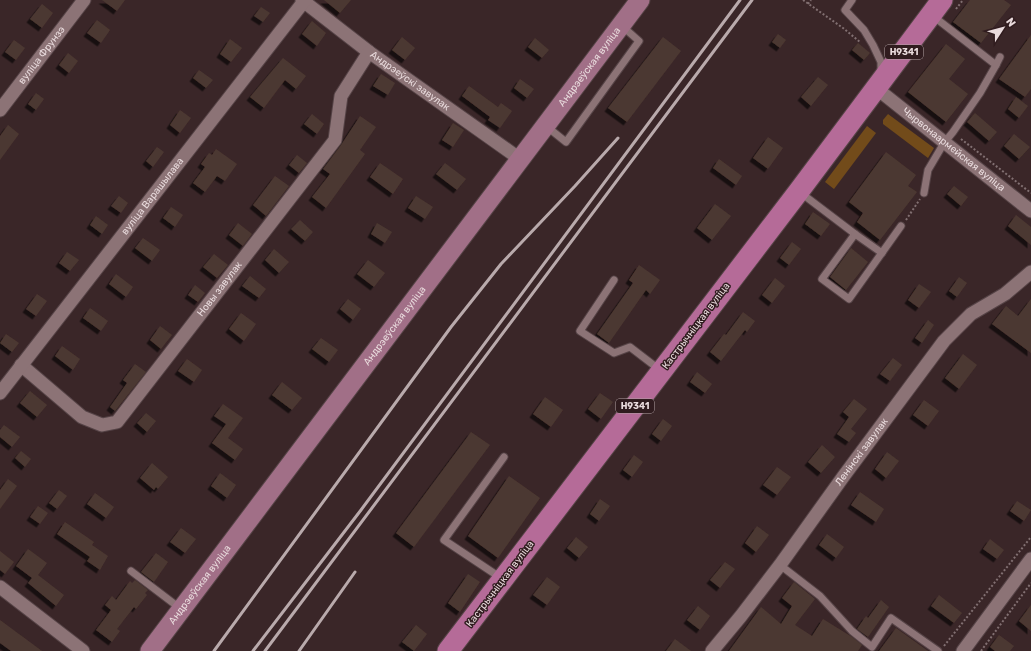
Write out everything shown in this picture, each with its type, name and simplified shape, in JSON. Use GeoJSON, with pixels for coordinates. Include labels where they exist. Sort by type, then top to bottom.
{"type":"FeatureCollection","features":[{"type":"Feature","properties":{"kind":"main road","name":"Андрэеўская вуліца"},"geometry":{"type":"LineString","coordinates":[[150,651],[640,0]]}},
{"type":"Feature","properties":{"kind":"main road","name":"Кастрычніцкая вуліца"},"geometry":{"type":"LineString","coordinates":[[448,651],[879,85],[939,14]]}},
{"type":"Feature","properties":{"kind":"street","name":"вуліца Фрунзэ"},"geometry":{"type":"LineString","coordinates":[[0,110],[84,0]]}},
{"type":"Feature","properties":{"kind":"street","name":"Андрэеўскі завулак"},"geometry":{"type":"LineString","coordinates":[[304,0],[369,52],[520,159]]}},
{"type":"Feature","properties":{"kind":"street","name":"вуліца Варашылава"},"geometry":{"type":"LineString","coordinates":[[0,393],[304,0]]}},
{"type":"Feature","properties":{"kind":"street","name":"Новы завулак"},"geometry":{"type":"LineString","coordinates":[[21,365],[82,417],[102,425],[117,422],[335,140],[341,96],[369,52]]}},
{"type":"Feature","properties":{"kind":"street","name":"Чырвонаармейская вуліца"},"geometry":{"type":"LineString","coordinates":[[879,85],[944,143],[1031,211]]}},
{"type":"Feature","properties":{"kind":"street","name":"Ленінскі завулак"},"geometry":{"type":"LineString","coordinates":[[712,651],[780,565],[843,477],[944,342],[971,314],[1005,294],[1031,272]]}},
{"type":"Feature","properties":{"kind":"street"},"geometry":{"type":"LineString","coordinates":[[963,651],[1031,559]]}},
{"type":"Feature","properties":{"kind":"street"},"geometry":{"type":"LineString","coordinates":[[0,586],[83,651]]}},
{"type":"Feature","properties":{"kind":"lane"},"geometry":{"type":"LineString","coordinates":[[852,0],[846,10],[864,30],[881,62],[879,85]]}},
{"type":"Feature","properties":{"kind":"lane"},"geometry":{"type":"LineString","coordinates":[[939,14],[996,65]]}},
{"type":"Feature","properties":{"kind":"lane"},"geometry":{"type":"LineString","coordinates":[[545,126],[566,142],[639,41],[620,25]]}},
{"type":"Feature","properties":{"kind":"lane"},"geometry":{"type":"LineString","coordinates":[[924,193],[928,170],[944,143],[980,93],[1000,57]]}},
{"type":"Feature","properties":{"kind":"lane"},"geometry":{"type":"LineString","coordinates":[[799,191],[882,253]]}},
{"type":"Feature","properties":{"kind":"lane"},"geometry":{"type":"LineString","coordinates":[[855,234],[822,279],[849,299],[901,226]]}},
{"type":"Feature","properties":{"kind":"lane"},"geometry":{"type":"LineString","coordinates":[[614,280],[580,331],[614,353],[630,347],[662,371]]}},
{"type":"Feature","properties":{"kind":"lane"},"geometry":{"type":"LineString","coordinates":[[503,580],[444,540],[504,457]]}},
{"type":"Feature","properties":{"kind":"lane"},"geometry":{"type":"LineString","coordinates":[[780,565],[820,596],[852,631],[872,646],[891,618],[939,651]]}},
{"type":"Feature","properties":{"kind":"lane"},"geometry":{"type":"LineString","coordinates":[[131,571],[182,610]]}},
{"type":"Feature","properties":{"kind":"path"},"geometry":{"type":"LineString","coordinates":[[803,0],[862,43]]}},
{"type":"Feature","properties":{"kind":"path"},"geometry":{"type":"LineString","coordinates":[[808,4],[811,0]]}},
{"type":"Feature","properties":{"kind":"path"},"geometry":{"type":"LineString","coordinates":[[939,14],[963,0]]}},
{"type":"Feature","properties":{"kind":"path"},"geometry":{"type":"LineString","coordinates":[[901,226],[924,193]]}},
{"type":"Feature","properties":{"kind":"path"},"geometry":{"type":"LineString","coordinates":[[939,651],[1031,538]]}},
{"type":"Feature","properties":{"kind":"path"},"geometry":{"type":"LineString","coordinates":[[981,651],[1031,583]]}},
{"type":"Feature","properties":{"kind":"shaded area"},"geometry":{"type":"Polygon","coordinates":[[[888,114],[934,148],[928,158],[883,124],[883,120],[888,114]]]}},
{"type":"Feature","properties":{"kind":"shaded area"},"geometry":{"type":"Polygon","coordinates":[[[867,126],[876,133],[834,189],[825,182],[867,126]]]}},
{"type":"Feature","properties":{"kind":"building"},"geometry":{"type":"Polygon","coordinates":[[[102,0],[125,0],[117,11],[102,0]]]}},
{"type":"Feature","properties":{"kind":"building"},"geometry":{"type":"Polygon","coordinates":[[[324,0],[351,0],[340,13],[324,0]]]}},
{"type":"Feature","properties":{"kind":"building"},"geometry":{"type":"Polygon","coordinates":[[[970,0],[1004,0],[1011,5],[981,43],[953,22],[970,0]]]}},
{"type":"Feature","properties":{"kind":"building"},"geometry":{"type":"Polygon","coordinates":[[[42,4],[53,13],[42,28],[30,19],[42,4]]]}},
{"type":"Feature","properties":{"kind":"building"},"geometry":{"type":"Polygon","coordinates":[[[261,7],[270,13],[263,22],[254,16],[261,7]]]}},
{"type":"Feature","properties":{"kind":"building"},"geometry":{"type":"Polygon","coordinates":[[[97,20],[110,30],[101,43],[87,33],[97,20]]]}},
{"type":"Feature","properties":{"kind":"building"},"geometry":{"type":"Polygon","coordinates":[[[312,21],[326,33],[317,46],[302,34],[312,21]]]}},
{"type":"Feature","properties":{"kind":"building"},"geometry":{"type":"Polygon","coordinates":[[[778,34],[786,40],[780,48],[772,42],[778,34]]]}},
{"type":"Feature","properties":{"kind":"building"},"geometry":{"type":"Polygon","coordinates":[[[1031,35],[1031,89],[1025,97],[999,79],[1031,35]]]}},
{"type":"Feature","properties":{"kind":"building"},"geometry":{"type":"Polygon","coordinates":[[[402,37],[415,48],[405,60],[392,50],[402,37]]]}},
{"type":"Feature","properties":{"kind":"building"},"geometry":{"type":"Polygon","coordinates":[[[663,37],[681,51],[627,122],[608,108],[663,37]]]}},
{"type":"Feature","properties":{"kind":"building"},"geometry":{"type":"Polygon","coordinates":[[[535,38],[549,50],[542,58],[528,47],[535,38]]]}},
{"type":"Feature","properties":{"kind":"building"},"geometry":{"type":"Polygon","coordinates":[[[230,39],[242,48],[231,62],[220,54],[230,39]]]}},
{"type":"Feature","properties":{"kind":"building"},"geometry":{"type":"Polygon","coordinates":[[[14,40],[25,48],[16,60],[5,52],[14,40]]]}},
{"type":"Feature","properties":{"kind":"building"},"geometry":{"type":"Polygon","coordinates":[[[858,43],[870,53],[864,60],[852,50],[858,43]]]}},
{"type":"Feature","properties":{"kind":"building"},"geometry":{"type":"Polygon","coordinates":[[[946,44],[965,59],[949,79],[968,94],[946,122],[908,92],[946,44]]]}},
{"type":"Feature","properties":{"kind":"building"},"geometry":{"type":"Polygon","coordinates":[[[68,53],[78,61],[69,73],[59,65],[68,53]]]}},
{"type":"Feature","properties":{"kind":"building"},"geometry":{"type":"Polygon","coordinates":[[[283,58],[306,76],[296,89],[285,80],[264,108],[250,97],[283,58]]]}},
{"type":"Feature","properties":{"kind":"building"},"geometry":{"type":"Polygon","coordinates":[[[199,70],[213,80],[206,88],[193,78],[199,70]]]}},
{"type":"Feature","properties":{"kind":"building"},"geometry":{"type":"Polygon","coordinates":[[[381,74],[395,83],[388,95],[373,86],[381,74]]]}},
{"type":"Feature","properties":{"kind":"building"},"geometry":{"type":"Polygon","coordinates":[[[818,77],[828,85],[811,106],[801,97],[818,77]]]}},
{"type":"Feature","properties":{"kind":"building"},"geometry":{"type":"Polygon","coordinates":[[[520,79],[534,89],[527,98],[514,88],[520,79]]]}},
{"type":"Feature","properties":{"kind":"building"},"geometry":{"type":"Polygon","coordinates":[[[469,86],[498,107],[501,103],[512,111],[500,128],[488,120],[490,117],[462,96],[469,86]]]}},
{"type":"Feature","properties":{"kind":"building"},"geometry":{"type":"Polygon","coordinates":[[[36,93],[44,99],[36,110],[28,104],[36,93]]]}},
{"type":"Feature","properties":{"kind":"building"},"geometry":{"type":"Polygon","coordinates":[[[1016,97],[1028,106],[1019,118],[1008,109],[1016,97]]]}},
{"type":"Feature","properties":{"kind":"building"},"geometry":{"type":"Polygon","coordinates":[[[180,110],[191,118],[180,133],[170,125],[180,110]]]}},
{"type":"Feature","properties":{"kind":"building"},"geometry":{"type":"Polygon","coordinates":[[[975,113],[997,132],[989,141],[967,122],[975,113]]]}},
{"type":"Feature","properties":{"kind":"building"},"geometry":{"type":"Polygon","coordinates":[[[312,114],[324,124],[317,134],[304,124],[312,114]]]}},
{"type":"Feature","properties":{"kind":"building"},"geometry":{"type":"Polygon","coordinates":[[[360,116],[376,127],[360,150],[365,154],[326,208],[312,197],[330,174],[323,169],[360,116]]]}},
{"type":"Feature","properties":{"kind":"building"},"geometry":{"type":"Polygon","coordinates":[[[453,123],[464,130],[453,147],[442,140],[453,123]]]}},
{"type":"Feature","properties":{"kind":"building"},"geometry":{"type":"Polygon","coordinates":[[[8,125],[19,134],[0,160],[0,136],[8,125]]]}},
{"type":"Feature","properties":{"kind":"building"},"geometry":{"type":"Polygon","coordinates":[[[1014,134],[1030,147],[1019,159],[1004,146],[1014,134]]]}},
{"type":"Feature","properties":{"kind":"building"},"geometry":{"type":"Polygon","coordinates":[[[768,137],[783,148],[768,169],[753,158],[768,137]]]}},
{"type":"Feature","properties":{"kind":"building"},"geometry":{"type":"Polygon","coordinates":[[[157,147],[164,152],[153,167],[146,161],[157,147]]]}},
{"type":"Feature","properties":{"kind":"building"},"geometry":{"type":"Polygon","coordinates":[[[216,149],[237,164],[225,181],[217,176],[205,192],[193,183],[205,167],[201,164],[209,153],[212,155],[216,149]]]}},
{"type":"Feature","properties":{"kind":"building"},"geometry":{"type":"Polygon","coordinates":[[[886,152],[916,175],[908,186],[917,192],[880,240],[857,222],[863,213],[849,202],[886,152]]]}},
{"type":"Feature","properties":{"kind":"building"},"geometry":{"type":"Polygon","coordinates":[[[297,155],[307,163],[299,173],[289,165],[297,155]]]}},
{"type":"Feature","properties":{"kind":"building"},"geometry":{"type":"Polygon","coordinates":[[[719,159],[742,176],[736,185],[713,168],[719,159]]]}},
{"type":"Feature","properties":{"kind":"building"},"geometry":{"type":"Polygon","coordinates":[[[380,163],[403,179],[393,194],[370,177],[380,163]]]}},
{"type":"Feature","properties":{"kind":"building"},"geometry":{"type":"Polygon","coordinates":[[[445,163],[466,179],[457,190],[436,174],[445,163]]]}},
{"type":"Feature","properties":{"kind":"building"},"geometry":{"type":"Polygon","coordinates":[[[275,176],[289,186],[266,216],[253,205],[275,176]]]}},
{"type":"Feature","properties":{"kind":"building"},"geometry":{"type":"Polygon","coordinates":[[[954,186],[968,197],[961,206],[947,194],[954,186]]]}},
{"type":"Feature","properties":{"kind":"building"},"geometry":{"type":"Polygon","coordinates":[[[119,196],[128,203],[121,213],[111,206],[119,196]]]}},
{"type":"Feature","properties":{"kind":"building"},"geometry":{"type":"Polygon","coordinates":[[[416,196],[433,207],[425,219],[408,208],[416,196]]]}},
{"type":"Feature","properties":{"kind":"building"},"geometry":{"type":"Polygon","coordinates":[[[715,204],[731,216],[712,240],[697,228],[715,204]]]}},
{"type":"Feature","properties":{"kind":"building"},"geometry":{"type":"Polygon","coordinates":[[[171,207],[183,215],[175,227],[163,218],[171,207]]]}},
{"type":"Feature","properties":{"kind":"building"},"geometry":{"type":"Polygon","coordinates":[[[813,212],[830,224],[821,236],[805,224],[813,212]]]}},
{"type":"Feature","properties":{"kind":"building"},"geometry":{"type":"Polygon","coordinates":[[[1016,215],[1031,227],[1031,245],[1008,226],[1016,215]]]}},
{"type":"Feature","properties":{"kind":"building"},"geometry":{"type":"Polygon","coordinates":[[[96,216],[108,225],[102,234],[90,225],[96,216]]]}},
{"type":"Feature","properties":{"kind":"building"},"geometry":{"type":"Polygon","coordinates":[[[300,220],[313,232],[305,241],[291,229],[300,220]]]}},
{"type":"Feature","properties":{"kind":"building"},"geometry":{"type":"Polygon","coordinates":[[[238,223],[252,234],[243,246],[229,235],[238,223]]]}},
{"type":"Feature","properties":{"kind":"building"},"geometry":{"type":"Polygon","coordinates":[[[377,223],[392,232],[385,243],[371,234],[377,223]]]}},
{"type":"Feature","properties":{"kind":"building"},"geometry":{"type":"Polygon","coordinates":[[[143,238],[160,250],[152,261],[135,248],[143,238]]]}},
{"type":"Feature","properties":{"kind":"building"},"geometry":{"type":"Polygon","coordinates":[[[792,242],[801,249],[789,265],[780,258],[792,242]]]}},
{"type":"Feature","properties":{"kind":"building"},"geometry":{"type":"Polygon","coordinates":[[[851,248],[868,262],[846,290],[830,277],[851,248]]]}},
{"type":"Feature","properties":{"kind":"building"},"geometry":{"type":"Polygon","coordinates":[[[274,249],[289,262],[279,273],[265,260],[274,249]]]}},
{"type":"Feature","properties":{"kind":"building"},"geometry":{"type":"Polygon","coordinates":[[[67,252],[79,260],[70,271],[59,263],[67,252]]]}},
{"type":"Feature","properties":{"kind":"building"},"geometry":{"type":"Polygon","coordinates":[[[214,254],[228,265],[217,278],[203,267],[214,254]]]}},
{"type":"Feature","properties":{"kind":"building"},"geometry":{"type":"Polygon","coordinates":[[[368,260],[385,273],[374,287],[357,274],[368,260]]]}},
{"type":"Feature","properties":{"kind":"building"},"geometry":{"type":"Polygon","coordinates":[[[639,265],[660,280],[650,294],[646,290],[609,343],[597,334],[633,283],[629,280],[639,265]]]}},
{"type":"Feature","properties":{"kind":"building"},"geometry":{"type":"Polygon","coordinates":[[[116,274],[133,287],[126,297],[109,284],[116,274]]]}},
{"type":"Feature","properties":{"kind":"building"},"geometry":{"type":"Polygon","coordinates":[[[250,276],[266,289],[259,298],[242,286],[250,276]]]}},
{"type":"Feature","properties":{"kind":"building"},"geometry":{"type":"Polygon","coordinates":[[[959,277],[967,283],[957,297],[949,291],[959,277]]]}},
{"type":"Feature","properties":{"kind":"building"},"geometry":{"type":"Polygon","coordinates":[[[775,278],[785,286],[772,303],[762,295],[775,278]]]}},
{"type":"Feature","properties":{"kind":"building"},"geometry":{"type":"Polygon","coordinates":[[[919,284],[931,292],[919,308],[908,300],[919,284]]]}},
{"type":"Feature","properties":{"kind":"building"},"geometry":{"type":"Polygon","coordinates":[[[195,285],[205,293],[198,302],[188,295],[195,285]]]}},
{"type":"Feature","properties":{"kind":"building"},"geometry":{"type":"Polygon","coordinates":[[[37,294],[47,301],[36,316],[26,309],[37,294]]]}},
{"type":"Feature","properties":{"kind":"building"},"geometry":{"type":"Polygon","coordinates":[[[348,299],[361,309],[353,320],[340,309],[348,299]]]}},
{"type":"Feature","properties":{"kind":"building"},"geometry":{"type":"Polygon","coordinates":[[[1031,299],[1031,353],[992,324],[1006,306],[1018,316],[1031,299]]]}},
{"type":"Feature","properties":{"kind":"building"},"geometry":{"type":"Polygon","coordinates":[[[90,308],[108,321],[101,331],[83,318],[90,308]]]}},
{"type":"Feature","properties":{"kind":"building"},"geometry":{"type":"Polygon","coordinates":[[[743,312],[755,321],[747,332],[745,330],[721,361],[710,352],[724,334],[726,335],[743,312]]]}},
{"type":"Feature","properties":{"kind":"building"},"geometry":{"type":"Polygon","coordinates":[[[241,313],[256,324],[244,341],[229,329],[241,313]]]}},
{"type":"Feature","properties":{"kind":"building"},"geometry":{"type":"Polygon","coordinates":[[[928,320],[934,325],[922,343],[915,338],[928,320]]]}},
{"type":"Feature","properties":{"kind":"building"},"geometry":{"type":"Polygon","coordinates":[[[160,326],[172,335],[161,349],[150,340],[160,326]]]}},
{"type":"Feature","properties":{"kind":"building"},"geometry":{"type":"Polygon","coordinates":[[[6,334],[19,343],[12,352],[0,343],[6,334]]]}},
{"type":"Feature","properties":{"kind":"building"},"geometry":{"type":"Polygon","coordinates":[[[321,338],[338,350],[329,362],[312,349],[321,338]]]}},
{"type":"Feature","properties":{"kind":"building"},"geometry":{"type":"Polygon","coordinates":[[[62,346],[80,359],[73,370],[55,356],[62,346]]]}},
{"type":"Feature","properties":{"kind":"building"},"geometry":{"type":"Polygon","coordinates":[[[963,354],[977,365],[959,389],[945,378],[963,354]]]}},
{"type":"Feature","properties":{"kind":"building"},"geometry":{"type":"Polygon","coordinates":[[[893,358],[902,365],[890,381],[880,374],[893,358]]]}},
{"type":"Feature","properties":{"kind":"building"},"geometry":{"type":"Polygon","coordinates":[[[187,359],[202,370],[194,382],[178,371],[187,359]]]}},
{"type":"Feature","properties":{"kind":"building"},"geometry":{"type":"Polygon","coordinates":[[[135,364],[146,372],[115,411],[110,407],[127,383],[123,380],[135,364]]]}},
{"type":"Feature","properties":{"kind":"building"},"geometry":{"type":"Polygon","coordinates":[[[697,372],[712,384],[705,393],[690,382],[697,372]]]}},
{"type":"Feature","properties":{"kind":"building"},"geometry":{"type":"Polygon","coordinates":[[[282,382],[302,398],[292,410],[272,395],[282,382]]]}},
{"type":"Feature","properties":{"kind":"building"},"geometry":{"type":"Polygon","coordinates":[[[30,391],[47,405],[37,417],[20,403],[30,391]]]}},
{"type":"Feature","properties":{"kind":"building"},"geometry":{"type":"Polygon","coordinates":[[[600,393],[613,402],[601,419],[588,409],[600,393]]]}},
{"type":"Feature","properties":{"kind":"building"},"geometry":{"type":"Polygon","coordinates":[[[545,397],[563,410],[551,427],[533,414],[545,397]]]}},
{"type":"Feature","properties":{"kind":"building"},"geometry":{"type":"Polygon","coordinates":[[[854,399],[867,409],[851,429],[856,433],[849,442],[837,434],[849,417],[843,412],[854,399]]]}},
{"type":"Feature","properties":{"kind":"building"},"geometry":{"type":"Polygon","coordinates":[[[924,400],[939,411],[928,426],[913,415],[924,400]]]}},
{"type":"Feature","properties":{"kind":"building"},"geometry":{"type":"Polygon","coordinates":[[[223,404],[243,418],[228,438],[243,449],[235,460],[212,443],[226,424],[214,416],[223,404]]]}},
{"type":"Feature","properties":{"kind":"building"},"geometry":{"type":"Polygon","coordinates":[[[146,413],[156,421],[147,432],[137,423],[146,413]]]}},
{"type":"Feature","properties":{"kind":"building"},"geometry":{"type":"Polygon","coordinates":[[[663,419],[672,426],[661,441],[652,434],[663,419]]]}},
{"type":"Feature","properties":{"kind":"building"},"geometry":{"type":"Polygon","coordinates":[[[4,425],[20,437],[12,447],[0,437],[0,430],[4,425]]]}},
{"type":"Feature","properties":{"kind":"building"},"geometry":{"type":"Polygon","coordinates":[[[471,432],[490,445],[414,547],[396,533],[471,432]]]}},
{"type":"Feature","properties":{"kind":"building"},"geometry":{"type":"Polygon","coordinates":[[[822,445],[835,457],[821,473],[808,462],[822,445]]]}},
{"type":"Feature","properties":{"kind":"building"},"geometry":{"type":"Polygon","coordinates":[[[21,451],[31,459],[25,467],[15,458],[21,451]]]}},
{"type":"Feature","properties":{"kind":"building"},"geometry":{"type":"Polygon","coordinates":[[[887,452],[899,461],[886,478],[875,469],[887,452]]]}},
{"type":"Feature","properties":{"kind":"building"},"geometry":{"type":"Polygon","coordinates":[[[634,455],[643,462],[632,477],[623,470],[634,455]]]}},
{"type":"Feature","properties":{"kind":"building"},"geometry":{"type":"Polygon","coordinates":[[[152,463],[168,477],[158,489],[156,487],[154,490],[140,478],[152,463]]]}},
{"type":"Feature","properties":{"kind":"building"},"geometry":{"type":"Polygon","coordinates":[[[777,467],[791,477],[777,495],[763,485],[777,467]]]}},
{"type":"Feature","properties":{"kind":"building"},"geometry":{"type":"Polygon","coordinates":[[[220,473],[236,485],[227,498],[211,486],[220,473]]]}},
{"type":"Feature","properties":{"kind":"building"},"geometry":{"type":"Polygon","coordinates":[[[509,476],[540,498],[498,558],[468,536],[509,476]]]}},
{"type":"Feature","properties":{"kind":"building"},"geometry":{"type":"Polygon","coordinates":[[[8,479],[17,486],[0,509],[0,490],[8,479]]]}},
{"type":"Feature","properties":{"kind":"building"},"geometry":{"type":"Polygon","coordinates":[[[59,490],[67,496],[57,509],[49,503],[59,490]]]}},
{"type":"Feature","properties":{"kind":"building"},"geometry":{"type":"Polygon","coordinates":[[[860,492],[884,509],[876,522],[851,505],[860,492]]]}},
{"type":"Feature","properties":{"kind":"building"},"geometry":{"type":"Polygon","coordinates":[[[95,493],[114,507],[106,518],[87,504],[95,493]]]}},
{"type":"Feature","properties":{"kind":"building"},"geometry":{"type":"Polygon","coordinates":[[[600,499],[610,506],[599,521],[590,514],[600,499]]]}},
{"type":"Feature","properties":{"kind":"building"},"geometry":{"type":"Polygon","coordinates":[[[1017,501],[1031,510],[1024,521],[1010,511],[1017,501]]]}},
{"type":"Feature","properties":{"kind":"building"},"geometry":{"type":"Polygon","coordinates":[[[38,506],[48,513],[40,524],[30,517],[38,506]]]}},
{"type":"Feature","properties":{"kind":"building"},"geometry":{"type":"Polygon","coordinates":[[[65,522],[94,542],[92,545],[108,556],[100,570],[87,561],[90,557],[57,534],[65,522]]]}},
{"type":"Feature","properties":{"kind":"building"},"geometry":{"type":"Polygon","coordinates":[[[757,526],[769,535],[756,552],[745,543],[757,526]]]}},
{"type":"Feature","properties":{"kind":"building"},"geometry":{"type":"Polygon","coordinates":[[[181,528],[196,539],[185,553],[170,542],[181,528]]]}},
{"type":"Feature","properties":{"kind":"building"},"geometry":{"type":"Polygon","coordinates":[[[827,534],[844,547],[836,558],[819,545],[827,534]]]}},
{"type":"Feature","properties":{"kind":"building"},"geometry":{"type":"Polygon","coordinates":[[[576,537],[588,547],[579,558],[567,548],[576,537]]]}},
{"type":"Feature","properties":{"kind":"building"},"geometry":{"type":"Polygon","coordinates":[[[990,539],[1004,550],[997,559],[983,549],[990,539]]]}},
{"type":"Feature","properties":{"kind":"building"},"geometry":{"type":"Polygon","coordinates":[[[28,549],[47,563],[38,575],[64,595],[56,606],[28,583],[32,578],[16,566],[28,549]]]}},
{"type":"Feature","properties":{"kind":"building"},"geometry":{"type":"Polygon","coordinates":[[[0,551],[14,562],[5,574],[0,570],[0,551]]]}},
{"type":"Feature","properties":{"kind":"building"},"geometry":{"type":"Polygon","coordinates":[[[156,553],[168,562],[154,582],[141,572],[156,553]]]}},
{"type":"Feature","properties":{"kind":"building"},"geometry":{"type":"Polygon","coordinates":[[[725,562],[735,569],[720,588],[710,580],[725,562]]]}},
{"type":"Feature","properties":{"kind":"building"},"geometry":{"type":"Polygon","coordinates":[[[468,574],[480,582],[460,612],[448,603],[468,574]]]}},
{"type":"Feature","properties":{"kind":"building"},"geometry":{"type":"Polygon","coordinates":[[[547,577],[560,587],[547,605],[533,595],[547,577]]]}},
{"type":"Feature","properties":{"kind":"building"},"geometry":{"type":"Polygon","coordinates":[[[135,580],[148,590],[145,593],[147,595],[136,609],[134,607],[117,629],[120,631],[112,642],[96,630],[111,610],[105,605],[112,596],[116,600],[130,581],[132,583],[135,580]]]}},
{"type":"Feature","properties":{"kind":"building"},"geometry":{"type":"Polygon","coordinates":[[[794,582],[815,599],[795,625],[812,636],[823,619],[862,645],[858,651],[729,651],[761,607],[781,624],[792,606],[782,598],[794,582]]]}},
{"type":"Feature","properties":{"kind":"building"},"geometry":{"type":"Polygon","coordinates":[[[939,595],[962,613],[954,623],[931,606],[939,595]]]}},
{"type":"Feature","properties":{"kind":"building"},"geometry":{"type":"Polygon","coordinates":[[[881,600],[889,607],[868,637],[857,629],[866,616],[868,618],[881,600]]]}},
{"type":"Feature","properties":{"kind":"building"},"geometry":{"type":"Polygon","coordinates":[[[1031,605],[1031,631],[1019,621],[1031,605]]]}},
{"type":"Feature","properties":{"kind":"building"},"geometry":{"type":"Polygon","coordinates":[[[698,606],[710,616],[700,630],[687,620],[698,606]]]}},
{"type":"Feature","properties":{"kind":"building"},"geometry":{"type":"Polygon","coordinates":[[[0,620],[42,651],[11,651],[0,643],[0,620]]]}},
{"type":"Feature","properties":{"kind":"building"},"geometry":{"type":"Polygon","coordinates":[[[416,625],[427,634],[414,651],[402,642],[416,625]]]}},
{"type":"Feature","properties":{"kind":"building"},"geometry":{"type":"Polygon","coordinates":[[[896,628],[928,651],[879,651],[896,628]]]}},
{"type":"Feature","properties":{"kind":"building"},"geometry":{"type":"Polygon","coordinates":[[[999,635],[1014,646],[1010,651],[995,651],[990,647],[999,635]]]}},
{"type":"Feature","properties":{"kind":"building"},"geometry":{"type":"Polygon","coordinates":[[[675,639],[691,651],[666,651],[675,639]]]}},
{"type":"Feature","properties":{"kind":"railway"},"geometry":{"type":"LineString","coordinates":[[253,651],[361,510],[740,0]]}},
{"type":"Feature","properties":{"kind":"railway"},"geometry":{"type":"LineString","coordinates":[[265,651],[752,0]]}},
{"type":"Feature","properties":{"kind":"railway"},"geometry":{"type":"LineString","coordinates":[[214,651],[451,327],[501,264],[618,138]]}},
{"type":"Feature","properties":{"kind":"railway"},"geometry":{"type":"LineString","coordinates":[[299,651],[355,572]]}}]}
